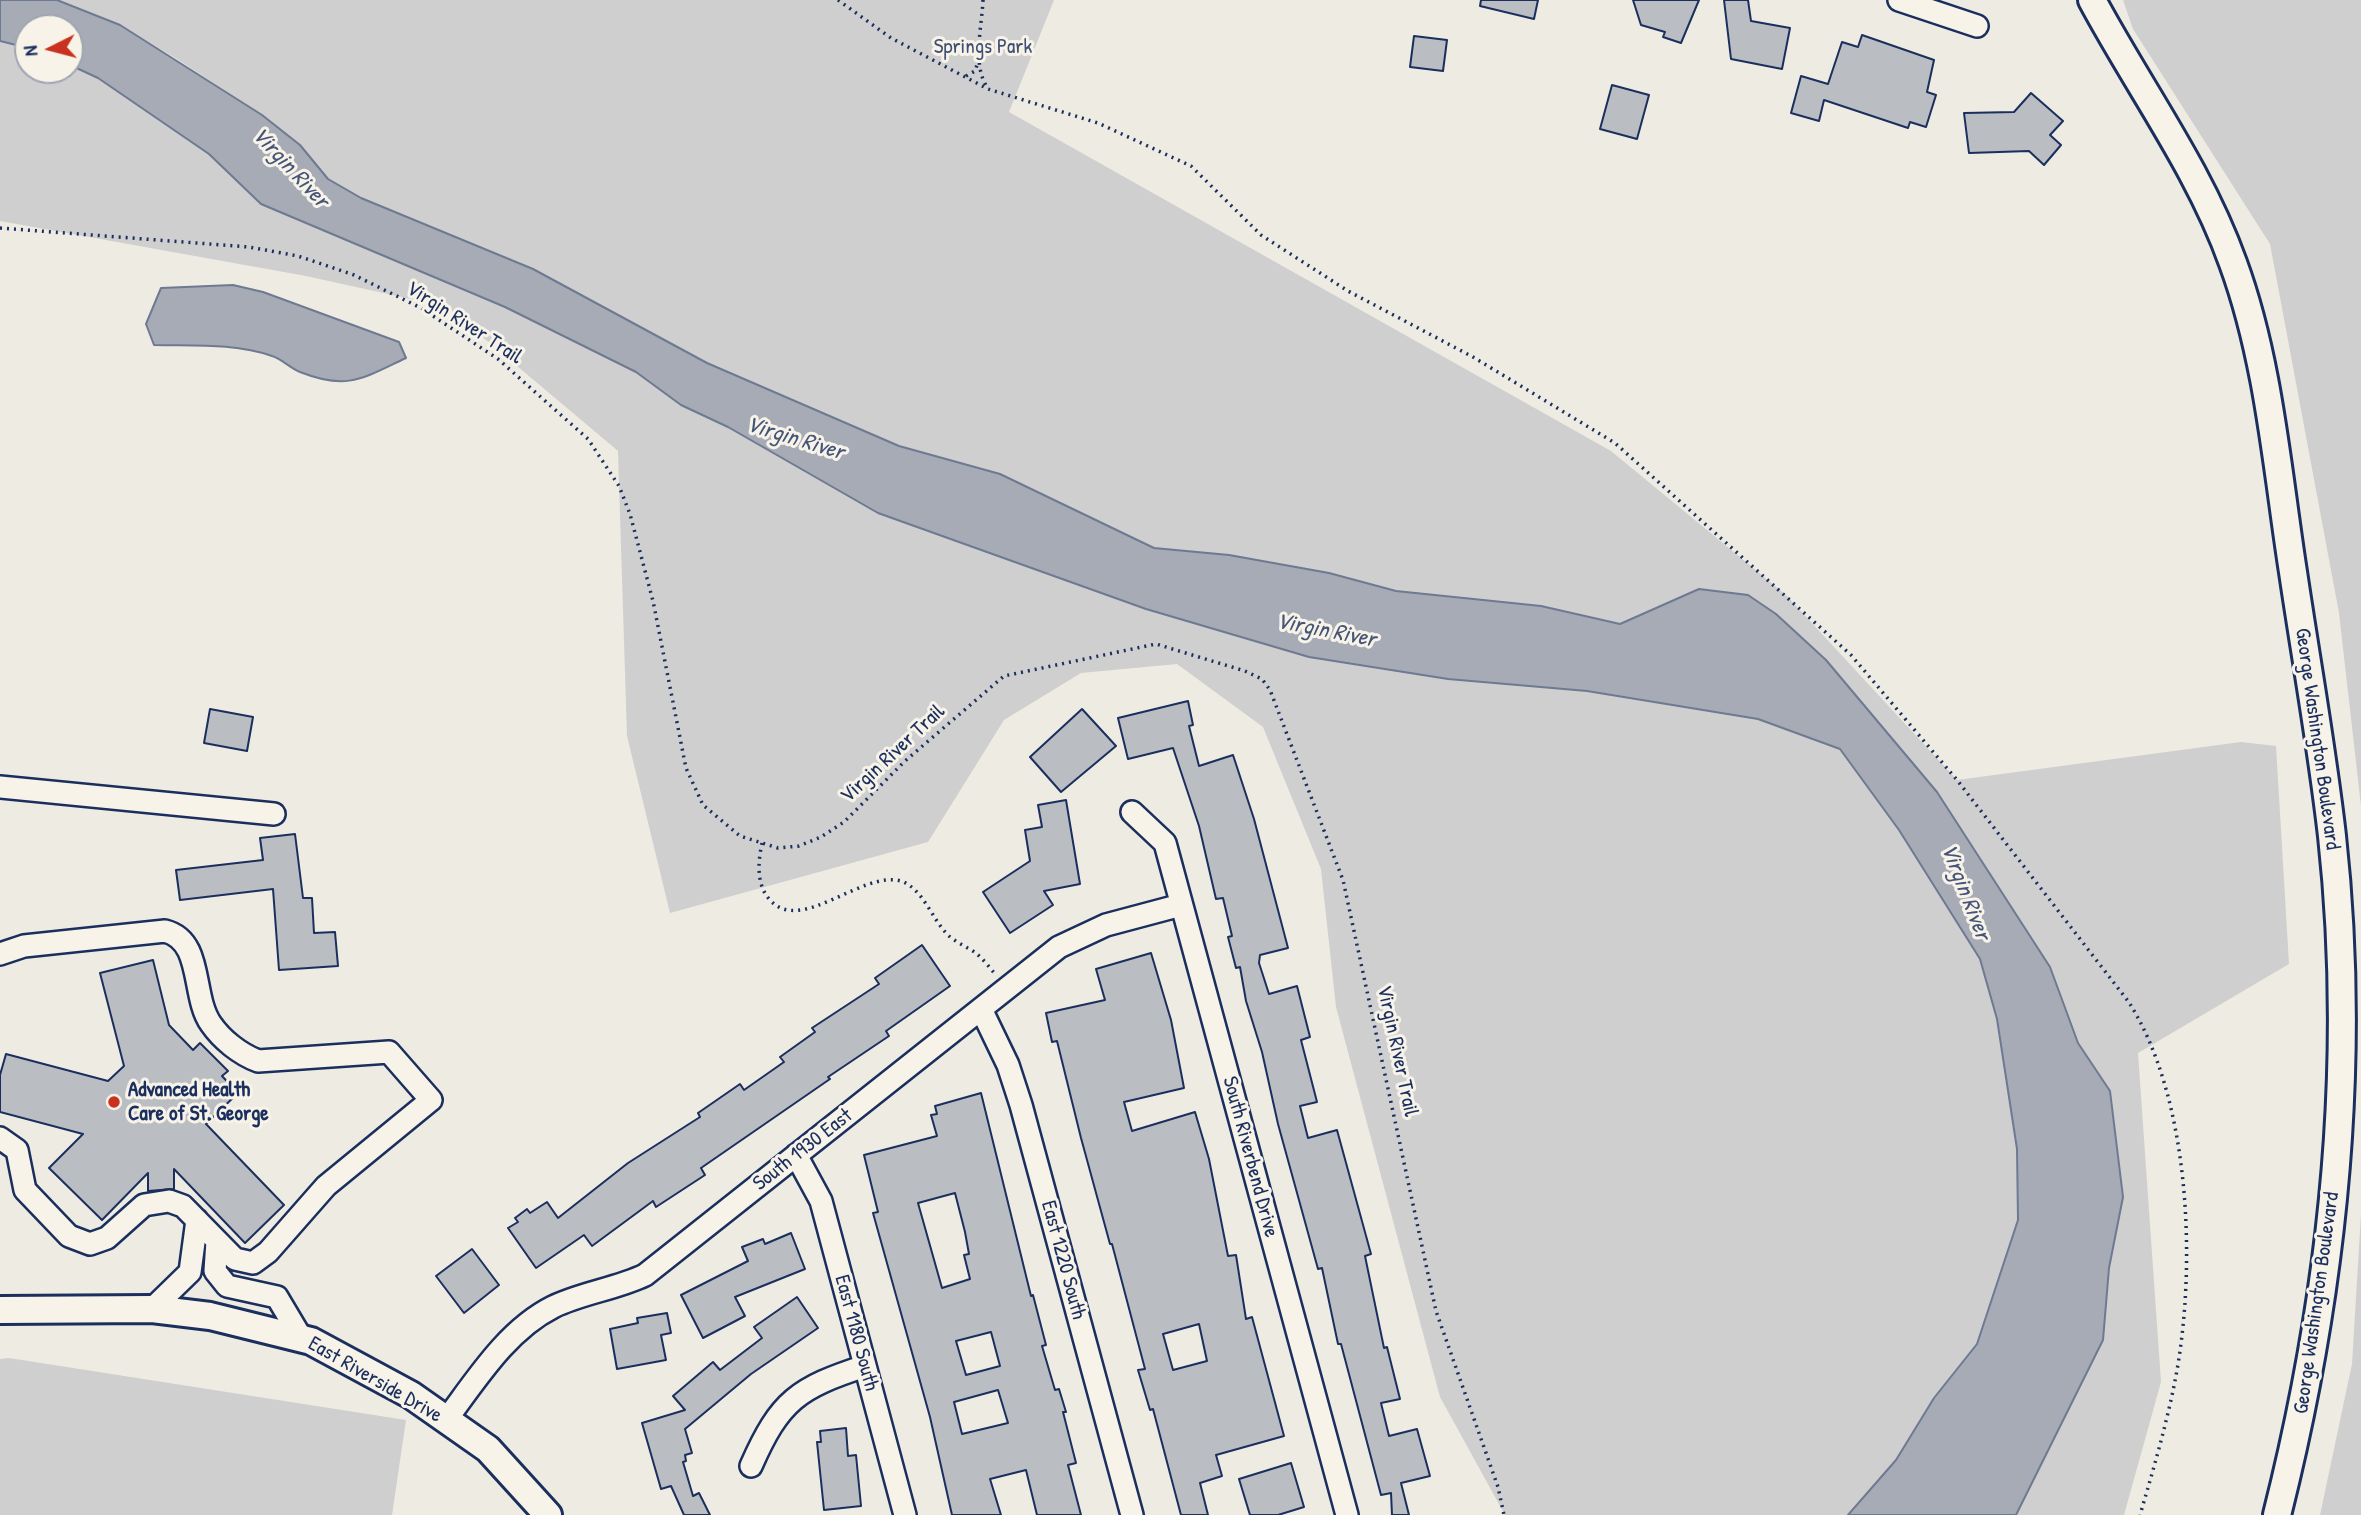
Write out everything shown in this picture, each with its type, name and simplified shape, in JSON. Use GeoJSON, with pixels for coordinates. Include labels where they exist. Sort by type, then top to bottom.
{"type":"FeatureCollection","features":[{"type":"Feature","properties":{"kind":"main road","name":"George Washington Boulevard"},"geometry":{"type":"LineString","coordinates":[[2092,0],[2188,161],[2214,214],[2251,319],[2270,420],[2332,838],[2341,1017],[2340,1104],[2334,1196],[2311,1364],[2277,1515]]}},
{"type":"Feature","properties":{"kind":"main road","name":"East Riverside Drive"},"geometry":{"type":"LineString","coordinates":[[0,1310],[152,1309],[210,1316],[302,1339],[411,1395],[488,1449],[548,1515]]}},
{"type":"Feature","properties":{"kind":"street"},"geometry":{"type":"LineString","coordinates":[[1899,0],[1977,26]]}},
{"type":"Feature","properties":{"kind":"street"},"geometry":{"type":"LineString","coordinates":[[0,787],[274,814]]}},
{"type":"Feature","properties":{"kind":"street","name":"South Riverbend Drive"},"geometry":{"type":"LineString","coordinates":[[1132,812],[1165,843],[1348,1515]]}},
{"type":"Feature","properties":{"kind":"street","name":"South 1930 East"},"geometry":{"type":"LineString","coordinates":[[446,1420],[488,1364],[527,1324],[554,1306],[620,1287],[645,1275],[1059,947],[1082,934],[1181,905]]}},
{"type":"Feature","properties":{"kind":"street"},"geometry":{"type":"LineString","coordinates":[[0,954],[37,945],[165,931],[179,935],[187,946],[210,1023],[241,1054],[258,1061],[390,1052],[431,1100],[326,1186],[268,1252],[253,1263],[235,1259],[183,1206],[169,1201],[144,1205],[107,1238],[90,1244],[69,1236],[25,1190],[24,1169],[17,1150],[0,1139]]}},
{"type":"Feature","properties":{"kind":"street","name":"East 1220 South"},"geometry":{"type":"LineString","coordinates":[[981,1009],[1008,1065],[1021,1105],[1132,1515]]}},
{"type":"Feature","properties":{"kind":"street","name":"East 1180 South"},"geometry":{"type":"LineString","coordinates":[[796,1155],[821,1201],[905,1515]]}},
{"type":"Feature","properties":{"kind":"street"},"geometry":{"type":"LineString","coordinates":[[152,1309],[190,1272],[197,1220]]}},
{"type":"Feature","properties":{"kind":"street"},"geometry":{"type":"LineString","coordinates":[[217,1241],[215,1271],[227,1286],[277,1297],[302,1339]]}},
{"type":"Feature","properties":{"kind":"street"},"geometry":{"type":"LineString","coordinates":[[751,1466],[765,1433],[787,1404],[819,1381],[865,1366]]}},
{"type":"Feature","properties":{"kind":"path"},"geometry":{"type":"LineString","coordinates":[[838,0],[891,38],[988,89],[1098,123],[1191,166],[1261,235],[1348,291],[1473,356],[1615,443],[1687,505],[1784,598],[1851,655],[1957,780],[2128,1001],[2140,1019],[2169,1096],[2185,1192],[2185,1307],[2175,1380],[2140,1515]]}},
{"type":"Feature","properties":{"kind":"path"},"geometry":{"type":"LineString","coordinates":[[983,0],[980,57],[981,74],[988,89]]}},
{"type":"Feature","properties":{"kind":"path"},"geometry":{"type":"LineString","coordinates":[[962,76],[975,71],[980,57]]}},
{"type":"Feature","properties":{"kind":"path","name":"Virgin River Trail"},"geometry":{"type":"LineString","coordinates":[[0,228],[249,247],[298,256],[354,275],[421,308],[498,359],[588,439],[619,486],[630,514],[653,601],[686,768],[704,805],[740,836],[778,848],[799,846],[845,822],[905,761],[1004,676],[1156,643],[1204,657],[1262,679],[1270,690],[1343,880],[1436,1311],[1498,1487],[1504,1515]]}},
{"type":"Feature","properties":{"kind":"path"},"geometry":{"type":"LineString","coordinates":[[762,843],[758,861],[760,878],[766,895],[775,906],[799,910],[871,882],[901,881],[917,893],[947,935],[980,956],[997,976]]}},
{"type":"Feature","properties":{"kind":"green space","name":"Springs Park"},"geometry":{"type":"Polygon","coordinates":[[[57,0],[1054,0],[1009,112],[1611,451],[1786,595],[1957,780],[2241,742],[2276,746],[2289,964],[2138,1053],[2161,1382],[2124,1515],[2016,1515],[2055,1431],[2109,1268],[2123,1197],[2110,1091],[2078,1043],[2050,967],[1699,589],[1620,624],[1541,606],[1396,591],[1329,573],[1229,555],[1154,548],[1000,474],[899,446],[707,363],[533,269],[361,198],[328,179],[300,145],[262,115],[177,59],[120,25],[57,0]]]}},
{"type":"Feature","properties":{"kind":"green space"},"geometry":{"type":"Polygon","coordinates":[[[2123,0],[2361,0],[2361,806],[2339,613],[2270,244],[2133,29],[2123,0]]]}},
{"type":"Feature","properties":{"kind":"green space"},"geometry":{"type":"Polygon","coordinates":[[[0,41],[14,44],[14,84],[84,84],[84,72],[98,78],[209,154],[261,204],[505,307],[636,372],[681,405],[728,427],[878,513],[1146,609],[1309,657],[1448,679],[1587,691],[1758,719],[1840,749],[1899,829],[1980,959],[1997,1019],[2017,1149],[2018,1220],[1977,1344],[1934,1398],[1896,1460],[1848,1515],[1505,1515],[1440,1397],[1336,1007],[1321,869],[1263,727],[1177,664],[1081,673],[1004,720],[928,842],[670,913],[627,736],[618,451],[447,307],[306,276],[0,221],[0,41]]]}},
{"type":"Feature","properties":{"kind":"green space"},"geometry":{"type":"Polygon","coordinates":[[[2361,1214],[2361,1515],[2320,1515],[2352,1364],[2361,1214]]]}},
{"type":"Feature","properties":{"kind":"green space"},"geometry":{"type":"Polygon","coordinates":[[[9,1358],[406,1420],[392,1515],[0,1515],[0,1359],[9,1358]]]}},
{"type":"Feature","properties":{"kind":"water","name":"Virgin River"},"geometry":{"type":"Polygon","coordinates":[[[0,0],[57,0],[120,25],[262,115],[300,145],[328,179],[361,198],[533,269],[707,363],[899,446],[1000,474],[1154,548],[1229,555],[1329,573],[1396,591],[1541,606],[1620,624],[1699,589],[1748,595],[1776,614],[1826,660],[1937,792],[2050,967],[2078,1043],[2110,1091],[2123,1197],[2109,1268],[2103,1340],[2016,1515],[1848,1515],[1896,1460],[1934,1398],[1977,1344],[2018,1220],[2017,1149],[1997,1019],[1980,959],[1899,830],[1840,749],[1758,719],[1587,691],[1448,679],[1309,657],[1146,609],[878,513],[728,427],[681,405],[636,372],[505,307],[261,204],[209,154],[98,78],[84,72],[84,14],[14,14],[14,44],[0,41],[0,0]]]}},
{"type":"Feature","properties":{"kind":"water"},"geometry":{"type":"Polygon","coordinates":[[[233,285],[263,292],[399,342],[406,358],[355,380],[331,381],[300,372],[276,357],[258,352],[214,346],[154,345],[146,324],[161,288],[233,285]]]}},
{"type":"Feature","properties":{"kind":"building"},"geometry":{"type":"Polygon","coordinates":[[[1481,0],[1538,0],[1534,19],[1480,6],[1481,0]]]}},
{"type":"Feature","properties":{"kind":"building"},"geometry":{"type":"Polygon","coordinates":[[[1633,0],[1699,0],[1681,43],[1663,37],[1665,32],[1641,25],[1633,0]]]}},
{"type":"Feature","properties":{"kind":"building"},"geometry":{"type":"Polygon","coordinates":[[[1724,0],[1748,0],[1751,21],[1790,28],[1782,69],[1731,59],[1724,0]]]}},
{"type":"Feature","properties":{"kind":"building"},"geometry":{"type":"Polygon","coordinates":[[[1862,35],[1934,60],[1927,92],[1936,95],[1926,127],[1910,122],[1908,128],[1824,100],[1819,121],[1791,113],[1801,76],[1828,84],[1842,42],[1858,47],[1862,35]]]}},
{"type":"Feature","properties":{"kind":"building"},"geometry":{"type":"Polygon","coordinates":[[[1414,36],[1447,40],[1443,71],[1410,67],[1414,36]]]}},
{"type":"Feature","properties":{"kind":"building"},"geometry":{"type":"Polygon","coordinates":[[[1612,85],[1649,95],[1637,139],[1600,129],[1612,85]]]}},
{"type":"Feature","properties":{"kind":"building"},"geometry":{"type":"Polygon","coordinates":[[[2031,93],[2063,121],[2050,135],[2061,145],[2044,165],[2029,151],[1969,153],[1964,113],[2014,112],[2031,93]]]}},
{"type":"Feature","properties":{"kind":"building"},"geometry":{"type":"Polygon","coordinates":[[[1188,701],[1193,725],[1189,726],[1199,766],[1233,755],[1254,819],[1288,948],[1260,955],[1259,963],[1269,994],[1297,986],[1310,1037],[1301,1040],[1317,1102],[1300,1106],[1308,1138],[1337,1130],[1371,1254],[1365,1256],[1384,1348],[1387,1347],[1400,1399],[1381,1403],[1389,1436],[1417,1429],[1430,1476],[1401,1483],[1409,1515],[1392,1515],[1391,1493],[1381,1495],[1341,1344],[1338,1344],[1322,1268],[1318,1269],[1278,1124],[1262,1052],[1246,1001],[1240,967],[1236,968],[1228,937],[1232,936],[1223,898],[1216,899],[1199,826],[1173,748],[1128,759],[1118,718],[1188,701]]]}},
{"type":"Feature","properties":{"kind":"building"},"geometry":{"type":"Polygon","coordinates":[[[210,709],[253,717],[247,751],[204,743],[210,709]]]}},
{"type":"Feature","properties":{"kind":"building"},"geometry":{"type":"Polygon","coordinates":[[[1082,709],[1116,746],[1061,792],[1030,757],[1082,709]]]}},
{"type":"Feature","properties":{"kind":"building"},"geometry":{"type":"Polygon","coordinates":[[[1066,800],[1080,884],[1044,891],[1053,905],[1010,933],[983,892],[1030,861],[1025,830],[1042,827],[1038,805],[1066,800]]]}},
{"type":"Feature","properties":{"kind":"building"},"geometry":{"type":"Polygon","coordinates":[[[295,834],[303,898],[312,898],[314,933],[335,932],[338,966],[279,970],[273,889],[180,900],[176,870],[263,860],[260,838],[295,834]]]}},
{"type":"Feature","properties":{"kind":"building"},"geometry":{"type":"Polygon","coordinates":[[[922,945],[950,986],[886,1031],[889,1036],[701,1168],[705,1175],[656,1207],[653,1201],[592,1246],[584,1235],[536,1268],[508,1228],[518,1222],[515,1218],[527,1209],[530,1213],[547,1202],[558,1218],[628,1163],[700,1117],[698,1113],[740,1084],[744,1090],[784,1062],[780,1057],[815,1032],[812,1028],[879,984],[875,978],[922,945]]]}},
{"type":"Feature","properties":{"kind":"building"},"geometry":{"type":"Polygon","coordinates":[[[1151,953],[1171,1020],[1184,1088],[1124,1102],[1132,1131],[1195,1112],[1209,1159],[1228,1256],[1236,1255],[1246,1319],[1252,1317],[1284,1436],[1216,1455],[1222,1476],[1200,1483],[1208,1515],[1181,1515],[1153,1409],[1150,1410],[1138,1370],[1145,1369],[1057,1041],[1052,1042],[1046,1013],[1105,1000],[1096,969],[1151,953]],[[1199,1324],[1163,1334],[1173,1370],[1207,1361],[1199,1324]]]}},
{"type":"Feature","properties":{"kind":"building","name":"Advanced Health Care of St. George"},"geometry":{"type":"Polygon","coordinates":[[[153,960],[169,1025],[193,1050],[200,1043],[228,1071],[222,1076],[238,1093],[206,1124],[284,1205],[245,1243],[174,1169],[174,1189],[148,1191],[148,1173],[102,1220],[49,1168],[83,1134],[0,1112],[0,1075],[6,1054],[108,1081],[124,1066],[100,973],[153,960]]]}},
{"type":"Feature","properties":{"kind":"building"},"geometry":{"type":"Polygon","coordinates":[[[981,1093],[1031,1296],[1033,1295],[1046,1345],[1042,1346],[1055,1390],[1059,1389],[1066,1412],[1063,1412],[1076,1463],[1068,1465],[1081,1515],[1037,1515],[1026,1470],[990,1479],[1001,1515],[952,1515],[930,1417],[873,1213],[878,1212],[864,1155],[937,1136],[931,1115],[937,1114],[935,1106],[981,1093]],[[955,1193],[918,1203],[942,1288],[970,1279],[964,1255],[969,1254],[955,1193]],[[991,1332],[956,1341],[966,1375],[1000,1366],[991,1332]],[[998,1390],[954,1402],[962,1434],[1008,1423],[998,1390]]]}},
{"type":"Feature","properties":{"kind":"building"},"geometry":{"type":"Polygon","coordinates":[[[791,1233],[805,1269],[735,1297],[745,1316],[703,1338],[681,1295],[748,1261],[742,1247],[763,1239],[765,1244],[791,1233]]]}},
{"type":"Feature","properties":{"kind":"building"},"geometry":{"type":"Polygon","coordinates":[[[472,1249],[499,1285],[464,1313],[436,1276],[472,1249]]]}},
{"type":"Feature","properties":{"kind":"building"},"geometry":{"type":"Polygon","coordinates":[[[797,1297],[818,1328],[751,1374],[685,1429],[692,1453],[685,1455],[686,1461],[683,1462],[693,1496],[699,1493],[710,1515],[684,1515],[671,1486],[661,1489],[642,1423],[685,1410],[673,1396],[713,1362],[720,1370],[762,1338],[754,1327],[797,1297]]]}},
{"type":"Feature","properties":{"kind":"building"},"geometry":{"type":"Polygon","coordinates":[[[667,1313],[671,1333],[661,1335],[666,1360],[617,1369],[610,1329],[638,1323],[637,1318],[667,1313]]]}},
{"type":"Feature","properties":{"kind":"building"},"geometry":{"type":"Polygon","coordinates":[[[846,1428],[848,1456],[856,1455],[861,1506],[824,1510],[817,1442],[821,1442],[820,1431],[846,1428]]]}},
{"type":"Feature","properties":{"kind":"building"},"geometry":{"type":"Polygon","coordinates":[[[1291,1463],[1304,1507],[1278,1515],[1250,1515],[1239,1479],[1291,1463]]]}},
{"type":"Feature","properties":{"kind":"place","name":"Advanced Health Care of St. George"},"geometry":{"type":"Point","coordinates":[114,1102]}}]}
